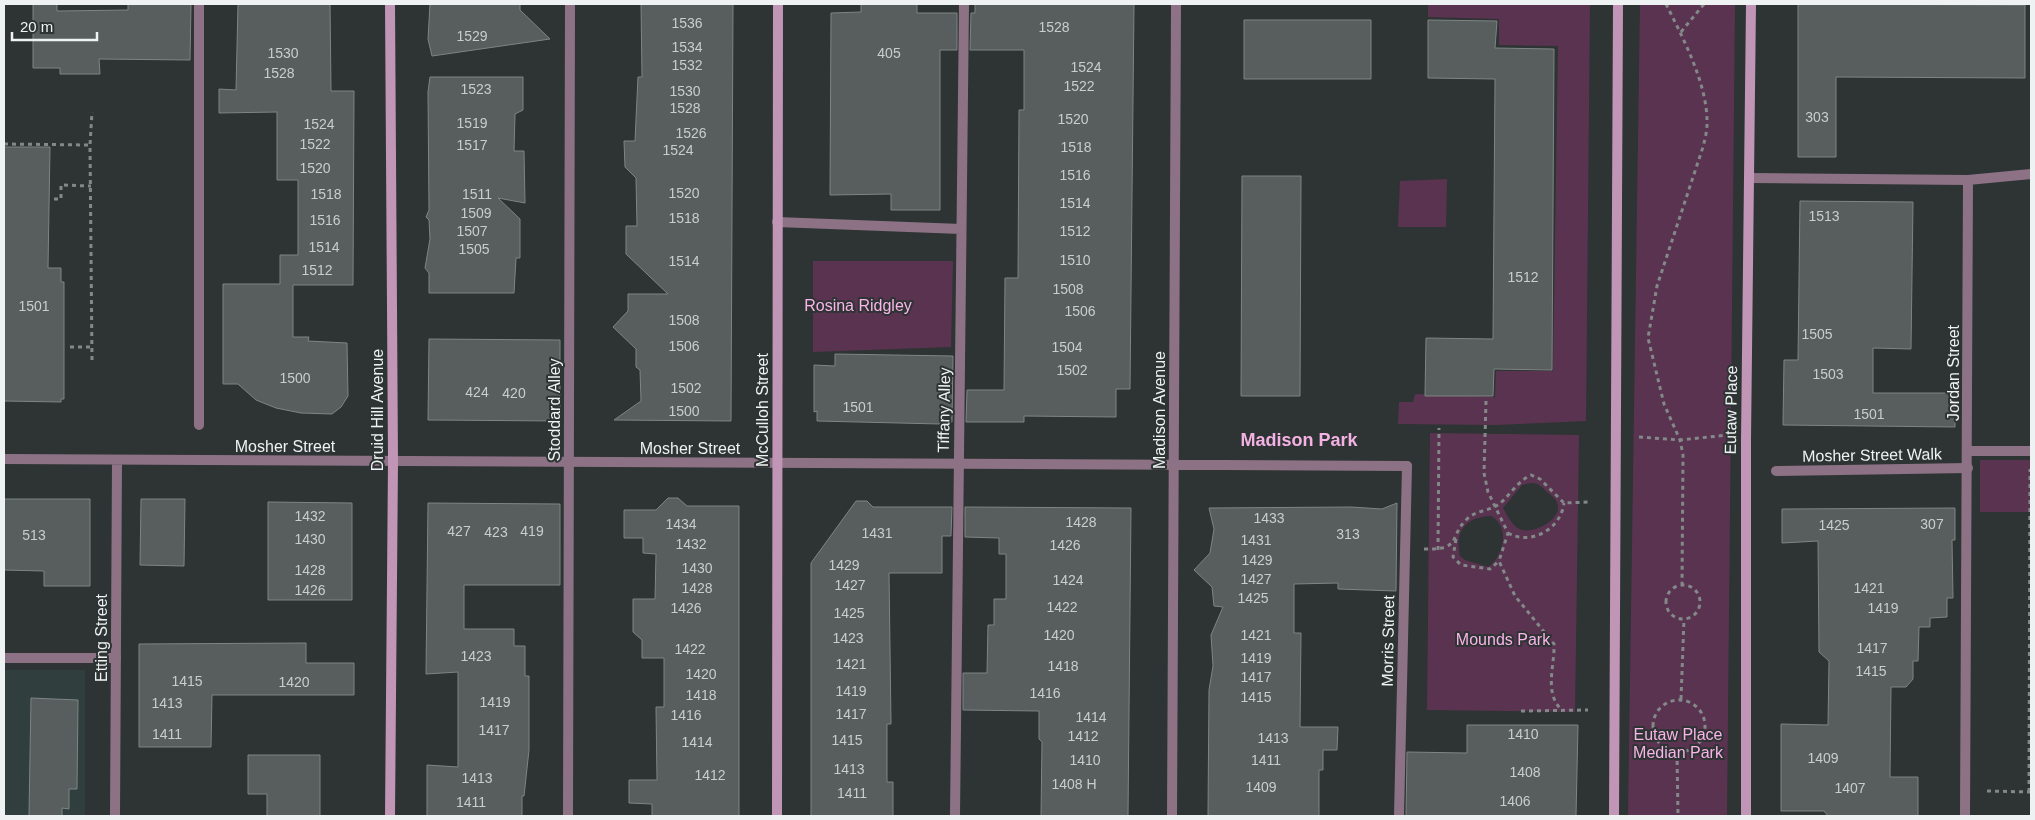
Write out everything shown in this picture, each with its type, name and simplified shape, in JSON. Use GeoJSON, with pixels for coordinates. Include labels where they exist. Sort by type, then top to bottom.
{"type":"FeatureCollection","features":[{"type":"Feature","properties":{"kind":"main road","name":"Druid Hill Avenue"},"geometry":{"type":"LineString","coordinates":[[390,4],[393,461],[390,816]]}},
{"type":"Feature","properties":{"kind":"main road","name":"McCulloh Street"},"geometry":{"type":"LineString","coordinates":[[776,816],[778,4]]}},
{"type":"Feature","properties":{"kind":"main road"},"geometry":{"type":"LineString","coordinates":[[1614,816],[1618,4]]}},
{"type":"Feature","properties":{"kind":"main road","name":"Eutaw Place"},"geometry":{"type":"LineString","coordinates":[[1746,816],[1746,439],[1751,4]]}},
{"type":"Feature","properties":{"kind":"street"},"geometry":{"type":"LineString","coordinates":[[199,4],[199,425]]}},
{"type":"Feature","properties":{"kind":"street","name":"Stoddard Alley"},"geometry":{"type":"LineString","coordinates":[[568,816],[570,4]]}},
{"type":"Feature","properties":{"kind":"street","name":"Tiffany Alley"},"geometry":{"type":"LineString","coordinates":[[954,816],[964,4]]}},
{"type":"Feature","properties":{"kind":"street","name":"Madison Avenue"},"geometry":{"type":"LineString","coordinates":[[1172,816],[1176,4]]}},
{"type":"Feature","properties":{"kind":"street"},"geometry":{"type":"LineString","coordinates":[[1749,178],[1968,180],[2031,174]]}},
{"type":"Feature","properties":{"kind":"street","name":"Jordan Street"},"geometry":{"type":"LineString","coordinates":[[1965,816],[1968,180]]}},
{"type":"Feature","properties":{"kind":"street"},"geometry":{"type":"LineString","coordinates":[[777,222],[961,229]]}},
{"type":"Feature","properties":{"kind":"street"},"geometry":{"type":"LineString","coordinates":[[1968,451],[2031,451]]}},
{"type":"Feature","properties":{"kind":"street","name":"Mosher Street"},"geometry":{"type":"LineString","coordinates":[[4,459],[1407,466]]}},
{"type":"Feature","properties":{"kind":"street","name":"Etting Street"},"geometry":{"type":"LineString","coordinates":[[116,816],[117,460]]}},
{"type":"Feature","properties":{"kind":"street","name":"Morris Street"},"geometry":{"type":"LineString","coordinates":[[1399,816],[1407,466]]}},
{"type":"Feature","properties":{"kind":"street","name":"Mosher Street Walk"},"geometry":{"type":"LineString","coordinates":[[1776,472],[1968,468]]}},
{"type":"Feature","properties":{"kind":"street"},"geometry":{"type":"LineString","coordinates":[[4,658],[116,658]]}},
{"type":"Feature","properties":{"kind":"path"},"geometry":{"type":"LineString","coordinates":[[1666,4],[1681,32],[1700,85],[1707,123],[1704,147],[1657,286],[1648,338],[1664,404],[1680,440],[1683,455],[1682,585]]}},
{"type":"Feature","properties":{"kind":"path"},"geometry":{"type":"LineString","coordinates":[[1681,32],[1704,4]]}},
{"type":"Feature","properties":{"kind":"path"},"geometry":{"type":"LineString","coordinates":[[92,112],[90,145],[92,360]]}},
{"type":"Feature","properties":{"kind":"path"},"geometry":{"type":"LineString","coordinates":[[4,144],[90,145]]}},
{"type":"Feature","properties":{"kind":"path"},"geometry":{"type":"LineString","coordinates":[[54,199],[61,199],[61,185],[91,186]]}},
{"type":"Feature","properties":{"kind":"path"},"geometry":{"type":"LineString","coordinates":[[70,347],[92,347]]}},
{"type":"Feature","properties":{"kind":"path"},"geometry":{"type":"LineString","coordinates":[[1486,401],[1484,473],[1488,492],[1508,533],[1515,537],[1536,537],[1558,520],[1564,502]]}},
{"type":"Feature","properties":{"kind":"path"},"geometry":{"type":"LineString","coordinates":[[1439,428],[1438,550],[1449,546],[1457,539]]}},
{"type":"Feature","properties":{"kind":"path"},"geometry":{"type":"LineString","coordinates":[[1639,437],[1680,440],[1723,434],[1746,439]]}},
{"type":"Feature","properties":{"kind":"path"},"geometry":{"type":"LineString","coordinates":[[1987,791],[2030,792],[2031,451]]}},
{"type":"Feature","properties":{"kind":"path"},"geometry":{"type":"LineString","coordinates":[[1508,533],[1499,562],[1490,569],[1461,566],[1453,557],[1461,527],[1470,516],[1496,506],[1523,479],[1531,475],[1540,479],[1555,491],[1564,502]]}},
{"type":"Feature","properties":{"kind":"path"},"geometry":{"type":"LineString","coordinates":[[1564,502],[1589,502]]}},
{"type":"Feature","properties":{"kind":"path"},"geometry":{"type":"LineString","coordinates":[[1499,562],[1515,596],[1554,644],[1551,686],[1555,701],[1563,711]]}},
{"type":"Feature","properties":{"kind":"path"},"geometry":{"type":"LineString","coordinates":[[1682,585],[1696,590],[1700,598],[1699,608],[1693,616],[1684,619],[1675,617],[1668,610],[1666,600],[1670,591],[1682,585]]}},
{"type":"Feature","properties":{"kind":"path"},"geometry":{"type":"LineString","coordinates":[[1681,699],[1684,619]]}},
{"type":"Feature","properties":{"kind":"path"},"geometry":{"type":"LineString","coordinates":[[1681,699],[1693,703],[1701,711],[1706,722],[1704,734],[1698,744],[1689,751],[1677,753],[1665,749],[1657,740],[1653,724],[1660,707],[1670,701],[1681,699]]}},
{"type":"Feature","properties":{"kind":"path"},"geometry":{"type":"LineString","coordinates":[[1520,711],[1588,710]]}},
{"type":"Feature","properties":{"kind":"path"},"geometry":{"type":"LineString","coordinates":[[1677,753],[1678,816]]}},
{"type":"Feature","properties":{"kind":"shaded area"},"geometry":{"type":"Polygon","coordinates":[[[4,670],[85,670],[85,816],[4,816],[4,670]]]}},
{"type":"Feature","properties":{"kind":"green space"},"geometry":{"type":"Polygon","coordinates":[[[1428,4],[1590,4],[1586,421],[1495,425],[1398,424],[1399,402],[1413,402],[1415,394],[1495,397],[1496,371],[1553,371],[1558,46],[1499,45],[1499,19],[1428,17],[1428,4]]]}},
{"type":"Feature","properties":{"kind":"green space","name":"Eutaw Place Median Park"},"geometry":{"type":"Polygon","coordinates":[[[1640,4],[1735,4],[1727,816],[1628,816],[1640,4]]]}},
{"type":"Feature","properties":{"kind":"green space"},"geometry":{"type":"Polygon","coordinates":[[[1447,179],[1446,227],[1398,227],[1400,181],[1447,179]]]}},
{"type":"Feature","properties":{"kind":"green space","name":"Rosina Ridgley"},"geometry":{"type":"Polygon","coordinates":[[[813,261],[953,261],[951,347],[813,352],[813,261]]]}},
{"type":"Feature","properties":{"kind":"green space","name":"Mounds Park"},"geometry":{"type":"Polygon","coordinates":[[[1430,433],[1579,435],[1575,712],[1427,710],[1430,433]],[[1531,483],[1522,485],[1503,508],[1510,520],[1519,529],[1531,530],[1544,526],[1550,522],[1557,512],[1557,502],[1554,498],[1542,487],[1531,483]],[[1491,516],[1475,519],[1464,527],[1459,539],[1459,547],[1460,556],[1465,560],[1488,567],[1498,557],[1503,542],[1503,534],[1497,521],[1491,516]]]}},
{"type":"Feature","properties":{"kind":"green space"},"geometry":{"type":"Polygon","coordinates":[[[1980,460],[2031,460],[2031,512],[1980,512],[1980,460]]]}},
{"type":"Feature","properties":{"kind":"building"},"geometry":{"type":"Polygon","coordinates":[[[33,4],[57,4],[57,11],[128,10],[128,4],[191,4],[190,60],[99,59],[100,74],[60,74],[60,68],[33,68],[33,4]]]}},
{"type":"Feature","properties":{"kind":"building"},"geometry":{"type":"Polygon","coordinates":[[[238,4],[330,4],[331,91],[354,91],[353,285],[293,285],[293,337],[309,337],[308,341],[347,343],[348,396],[341,407],[332,414],[301,413],[276,408],[256,400],[238,384],[223,384],[223,284],[280,284],[280,255],[298,255],[298,180],[277,180],[277,112],[219,113],[219,89],[236,90],[238,4]]]}},
{"type":"Feature","properties":{"kind":"building"},"geometry":{"type":"Polygon","coordinates":[[[430,4],[520,4],[520,10],[550,39],[432,56],[428,39],[430,4]]]}},
{"type":"Feature","properties":{"kind":"building"},"geometry":{"type":"Polygon","coordinates":[[[641,4],[733,4],[731,421],[614,420],[641,401],[640,370],[636,367],[636,349],[613,327],[628,311],[628,294],[668,294],[626,254],[626,226],[637,226],[636,178],[625,167],[624,141],[635,141],[638,77],[642,77],[641,4]]]}},
{"type":"Feature","properties":{"kind":"building"},"geometry":{"type":"Polygon","coordinates":[[[861,4],[917,4],[917,13],[957,13],[957,50],[940,50],[940,210],[891,210],[891,194],[830,195],[831,13],[861,12],[861,4]]]}},
{"type":"Feature","properties":{"kind":"building"},"geometry":{"type":"Polygon","coordinates":[[[975,4],[1134,4],[1130,389],[1116,389],[1116,417],[1024,416],[1024,422],[966,422],[967,390],[1004,390],[1005,278],[1018,278],[1019,110],[1024,110],[1024,50],[970,50],[971,13],[975,13],[975,4]]]}},
{"type":"Feature","properties":{"kind":"building"},"geometry":{"type":"Polygon","coordinates":[[[1798,4],[2025,5],[2025,78],[1836,77],[1836,157],[1798,157],[1798,4]]]}},
{"type":"Feature","properties":{"kind":"building"},"geometry":{"type":"Polygon","coordinates":[[[1244,20],[1371,20],[1371,79],[1244,79],[1244,20]]]}},
{"type":"Feature","properties":{"kind":"building"},"geometry":{"type":"Polygon","coordinates":[[[1428,20],[1497,21],[1495,48],[1554,49],[1552,370],[1494,369],[1493,396],[1425,396],[1426,338],[1493,339],[1495,79],[1428,78],[1428,20]]]}},
{"type":"Feature","properties":{"kind":"building"},"geometry":{"type":"Polygon","coordinates":[[[430,77],[523,77],[523,110],[515,114],[514,151],[524,151],[525,203],[498,198],[520,219],[520,258],[516,258],[514,293],[429,293],[429,273],[425,268],[430,239],[429,220],[426,217],[429,210],[428,92],[430,77]]]}},
{"type":"Feature","properties":{"kind":"building"},"geometry":{"type":"Polygon","coordinates":[[[4,147],[50,147],[48,268],[61,268],[61,282],[64,282],[64,399],[61,399],[61,402],[4,401],[4,147]]]}},
{"type":"Feature","properties":{"kind":"building"},"geometry":{"type":"Polygon","coordinates":[[[1242,176],[1301,176],[1300,396],[1241,396],[1242,176]]]}},
{"type":"Feature","properties":{"kind":"building"},"geometry":{"type":"Polygon","coordinates":[[[1800,201],[1913,202],[1911,349],[1873,348],[1873,393],[1955,393],[1955,427],[1783,425],[1784,360],[1798,360],[1800,201]]]}},
{"type":"Feature","properties":{"kind":"building"},"geometry":{"type":"Polygon","coordinates":[[[429,339],[560,340],[560,421],[428,420],[429,339]]]}},
{"type":"Feature","properties":{"kind":"building"},"geometry":{"type":"Polygon","coordinates":[[[835,354],[953,356],[952,422],[940,422],[940,424],[817,421],[817,411],[814,412],[814,365],[835,366],[835,354]]]}},
{"type":"Feature","properties":{"kind":"building"},"geometry":{"type":"Polygon","coordinates":[[[668,498],[678,498],[687,506],[739,506],[739,816],[652,816],[652,804],[629,803],[629,780],[657,780],[656,707],[664,707],[664,658],[642,658],[642,640],[633,632],[633,599],[655,599],[656,554],[643,553],[643,538],[624,538],[624,510],[656,510],[668,498]]]}},
{"type":"Feature","properties":{"kind":"building"},"geometry":{"type":"Polygon","coordinates":[[[4,499],[90,499],[90,586],[44,586],[44,571],[4,570],[4,499]]]}},
{"type":"Feature","properties":{"kind":"building"},"geometry":{"type":"Polygon","coordinates":[[[141,499],[185,499],[184,566],[140,565],[141,499]]]}},
{"type":"Feature","properties":{"kind":"building"},"geometry":{"type":"Polygon","coordinates":[[[856,501],[867,501],[873,507],[952,507],[951,536],[942,536],[942,573],[889,573],[891,724],[887,724],[887,782],[893,782],[893,816],[811,816],[811,563],[856,501]]]}},
{"type":"Feature","properties":{"kind":"building"},"geometry":{"type":"Polygon","coordinates":[[[268,502],[352,503],[352,600],[268,600],[268,502]]]}},
{"type":"Feature","properties":{"kind":"building"},"geometry":{"type":"Polygon","coordinates":[[[428,503],[560,504],[560,585],[464,585],[464,629],[514,629],[514,646],[525,646],[525,676],[529,676],[529,750],[524,796],[522,796],[522,816],[427,816],[427,765],[458,767],[458,672],[426,674],[428,503]]]}},
{"type":"Feature","properties":{"kind":"building"},"geometry":{"type":"Polygon","coordinates":[[[1397,503],[1396,591],[1338,589],[1338,583],[1294,584],[1294,633],[1301,633],[1300,727],[1338,727],[1337,750],[1323,750],[1323,770],[1319,770],[1319,816],[1208,816],[1209,690],[1213,666],[1211,635],[1223,607],[1214,606],[1212,587],[1194,570],[1210,553],[1214,529],[1209,508],[1351,507],[1382,509],[1397,503]]]}},
{"type":"Feature","properties":{"kind":"building"},"geometry":{"type":"Polygon","coordinates":[[[965,507],[1131,508],[1128,816],[1041,816],[1042,742],[1039,739],[1039,711],[963,710],[963,673],[987,673],[988,625],[994,625],[994,599],[1006,599],[1006,554],[999,554],[999,538],[965,537],[965,507]]]}},
{"type":"Feature","properties":{"kind":"building"},"geometry":{"type":"Polygon","coordinates":[[[1955,508],[1955,540],[1952,540],[1953,598],[1947,598],[1947,617],[1930,618],[1930,627],[1919,627],[1918,661],[1913,661],[1913,679],[1906,687],[1891,687],[1890,777],[1918,777],[1918,816],[1828,816],[1824,811],[1781,811],[1781,724],[1828,725],[1829,661],[1819,652],[1818,541],[1782,543],[1782,509],[1955,508]]]}},
{"type":"Feature","properties":{"kind":"building"},"geometry":{"type":"Polygon","coordinates":[[[306,643],[306,663],[354,663],[354,695],[212,695],[211,747],[139,747],[139,644],[306,643]]]}},
{"type":"Feature","properties":{"kind":"building"},"geometry":{"type":"Polygon","coordinates":[[[31,698],[78,700],[77,789],[69,789],[69,809],[62,808],[62,816],[29,816],[31,698]]]}},
{"type":"Feature","properties":{"kind":"building"},"geometry":{"type":"Polygon","coordinates":[[[1467,725],[1578,725],[1576,816],[1406,816],[1407,752],[1467,753],[1467,725]]]}},
{"type":"Feature","properties":{"kind":"building"},"geometry":{"type":"Polygon","coordinates":[[[248,755],[320,755],[320,816],[267,816],[267,794],[248,794],[248,755]]]}},
{"type":"Feature","properties":{"kind":"district","name":"Madison Park"},"geometry":{"type":"Point","coordinates":[1299,440]}}]}
